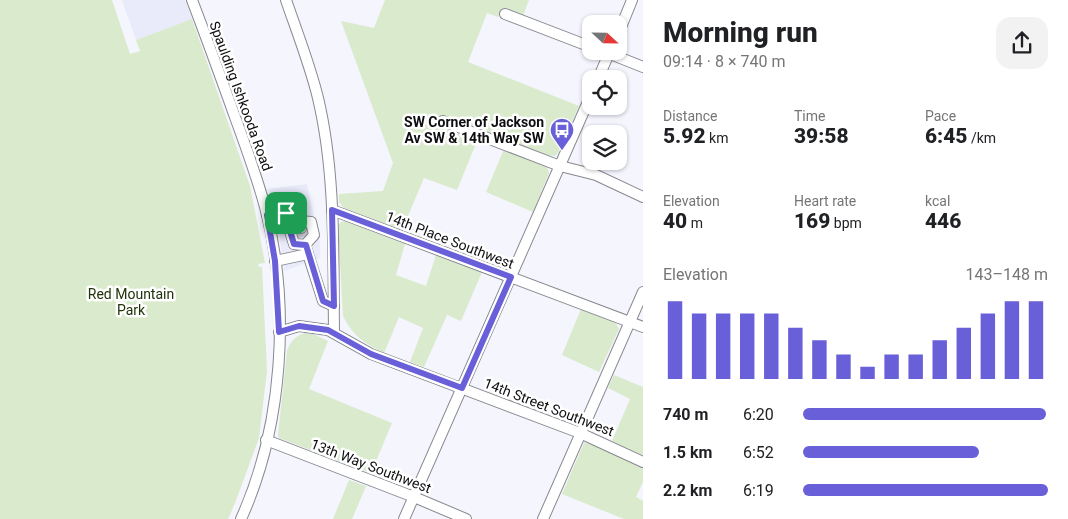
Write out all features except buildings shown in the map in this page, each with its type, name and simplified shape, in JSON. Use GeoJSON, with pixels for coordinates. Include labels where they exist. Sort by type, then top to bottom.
{"type":"FeatureCollection","features":[{"type":"Feature","properties":{"kind":"street","name":"Spaulding Ishkooda Road"},"geometry":{"type":"LineString","coordinates":[[192,0],[245,145],[267,215],[275,261],[279,332],[276,390],[266,440],[254,484],[240,519]]}},
{"type":"Feature","properties":{"kind":"street"},"geometry":{"type":"LineString","coordinates":[[286,0],[318,97],[328,160],[332,210],[334,332]]}},
{"type":"Feature","properties":{"kind":"street"},"geometry":{"type":"LineString","coordinates":[[626,15],[632,0]]}},
{"type":"Feature","properties":{"kind":"street"},"geometry":{"type":"LineString","coordinates":[[504,14],[582,44]]}},
{"type":"Feature","properties":{"kind":"street"},"geometry":{"type":"LineString","coordinates":[[626,60],[643,67]]}},
{"type":"Feature","properties":{"kind":"street"},"geometry":{"type":"LineString","coordinates":[[404,519],[582,115]]}},
{"type":"Feature","properties":{"kind":"street"},"geometry":{"type":"LineString","coordinates":[[443,121],[560,166],[596,175],[643,197]]}},
{"type":"Feature","properties":{"kind":"street","name":"14th Place Southwest"},"geometry":{"type":"LineString","coordinates":[[332,210],[643,327]]}},
{"type":"Feature","properties":{"kind":"street"},"geometry":{"type":"LineString","coordinates":[[267,215],[286,213],[303,237],[323,301],[334,306]]}},
{"type":"Feature","properties":{"kind":"street"},"geometry":{"type":"LineString","coordinates":[[275,261],[303,237]]}},
{"type":"Feature","properties":{"kind":"street"},"geometry":{"type":"LineString","coordinates":[[543,519],[643,292]]}},
{"type":"Feature","properties":{"kind":"street","name":"14th Street Southwest"},"geometry":{"type":"LineString","coordinates":[[279,332],[299,326],[334,332],[371,354],[580,433],[643,462]]}},
{"type":"Feature","properties":{"kind":"street","name":"13th Way Southwest"},"geometry":{"type":"LineString","coordinates":[[266,440],[466,519]]}},
{"type":"Feature","properties":{"kind":"shaded area"},"geometry":{"type":"Polygon","coordinates":[[[122,0],[185,0],[192,19],[136,40],[122,0]]]}},
{"type":"Feature","properties":{"kind":"shaded area"},"geometry":{"type":"Polygon","coordinates":[[[307,184],[320,243],[320,258],[284,271],[273,202],[268,189],[307,184]]]}},
{"type":"Feature","properties":{"kind":"green space","name":"Red Mountain Park"},"geometry":{"type":"Polygon","coordinates":[[[0,0],[112,0],[130,54],[140,51],[136,40],[192,19],[250,186],[265,263],[258,264],[259,267],[262,267],[267,371],[259,438],[228,519],[0,519],[0,0]]]}},
{"type":"Feature","properties":{"kind":"green space"},"geometry":{"type":"Polygon","coordinates":[[[385,0],[529,0],[523,16],[502,8],[498,17],[487,13],[468,62],[579,106],[558,153],[555,156],[547,155],[482,129],[457,190],[424,178],[402,230],[344,208],[339,202],[339,194],[383,191],[393,163],[341,21],[374,28],[385,0]]]}},
{"type":"Feature","properties":{"kind":"green space"},"geometry":{"type":"Polygon","coordinates":[[[504,149],[547,167],[549,173],[533,212],[486,192],[504,149]]]}},
{"type":"Feature","properties":{"kind":"green space"},"geometry":{"type":"Polygon","coordinates":[[[345,221],[405,244],[396,275],[426,286],[436,255],[482,272],[461,321],[447,315],[424,367],[410,362],[423,328],[399,317],[384,353],[360,338],[351,329],[343,316],[338,225],[345,221]]]}},
{"type":"Feature","properties":{"kind":"green space"},"geometry":{"type":"Polygon","coordinates":[[[581,309],[613,321],[619,329],[599,372],[562,355],[581,309]]]}},
{"type":"Feature","properties":{"kind":"green space"},"geometry":{"type":"Polygon","coordinates":[[[305,333],[313,334],[328,341],[309,389],[392,423],[371,473],[279,438],[287,351],[293,340],[305,333]]]}},
{"type":"Feature","properties":{"kind":"green space"},"geometry":{"type":"Polygon","coordinates":[[[614,375],[643,387],[643,456],[612,441],[630,399],[608,388],[614,375]]]}},
{"type":"Feature","properties":{"kind":"green space"},"geometry":{"type":"Polygon","coordinates":[[[584,443],[605,449],[643,467],[643,482],[636,497],[643,501],[643,519],[624,519],[562,494],[584,443]]]}},
{"type":"Feature","properties":{"kind":"green space"},"geometry":{"type":"Polygon","coordinates":[[[349,480],[366,486],[352,519],[333,519],[349,480]]]}},
{"type":"Feature","properties":{"kind":"tunnel"},"geometry":{"type":"LineString","coordinates":[[301,229],[303,237]]}},
{"type":"Feature","properties":{"kind":"place","name":"SW Corner of Jackson Av SW & 14th Way SW"},"geometry":{"type":"Point","coordinates":[562,151]}},
{"type":"Feature","properties":{"kind":"route"},"geometry":{"type":"LineString","coordinates":[[332,210],[511,277],[462,388],[371,354],[328,330],[299,326],[279,332],[278,284],[267,215],[286,213],[299,221],[290,231],[294,244],[306,245],[323,301],[334,306],[332,210]]}}]}
